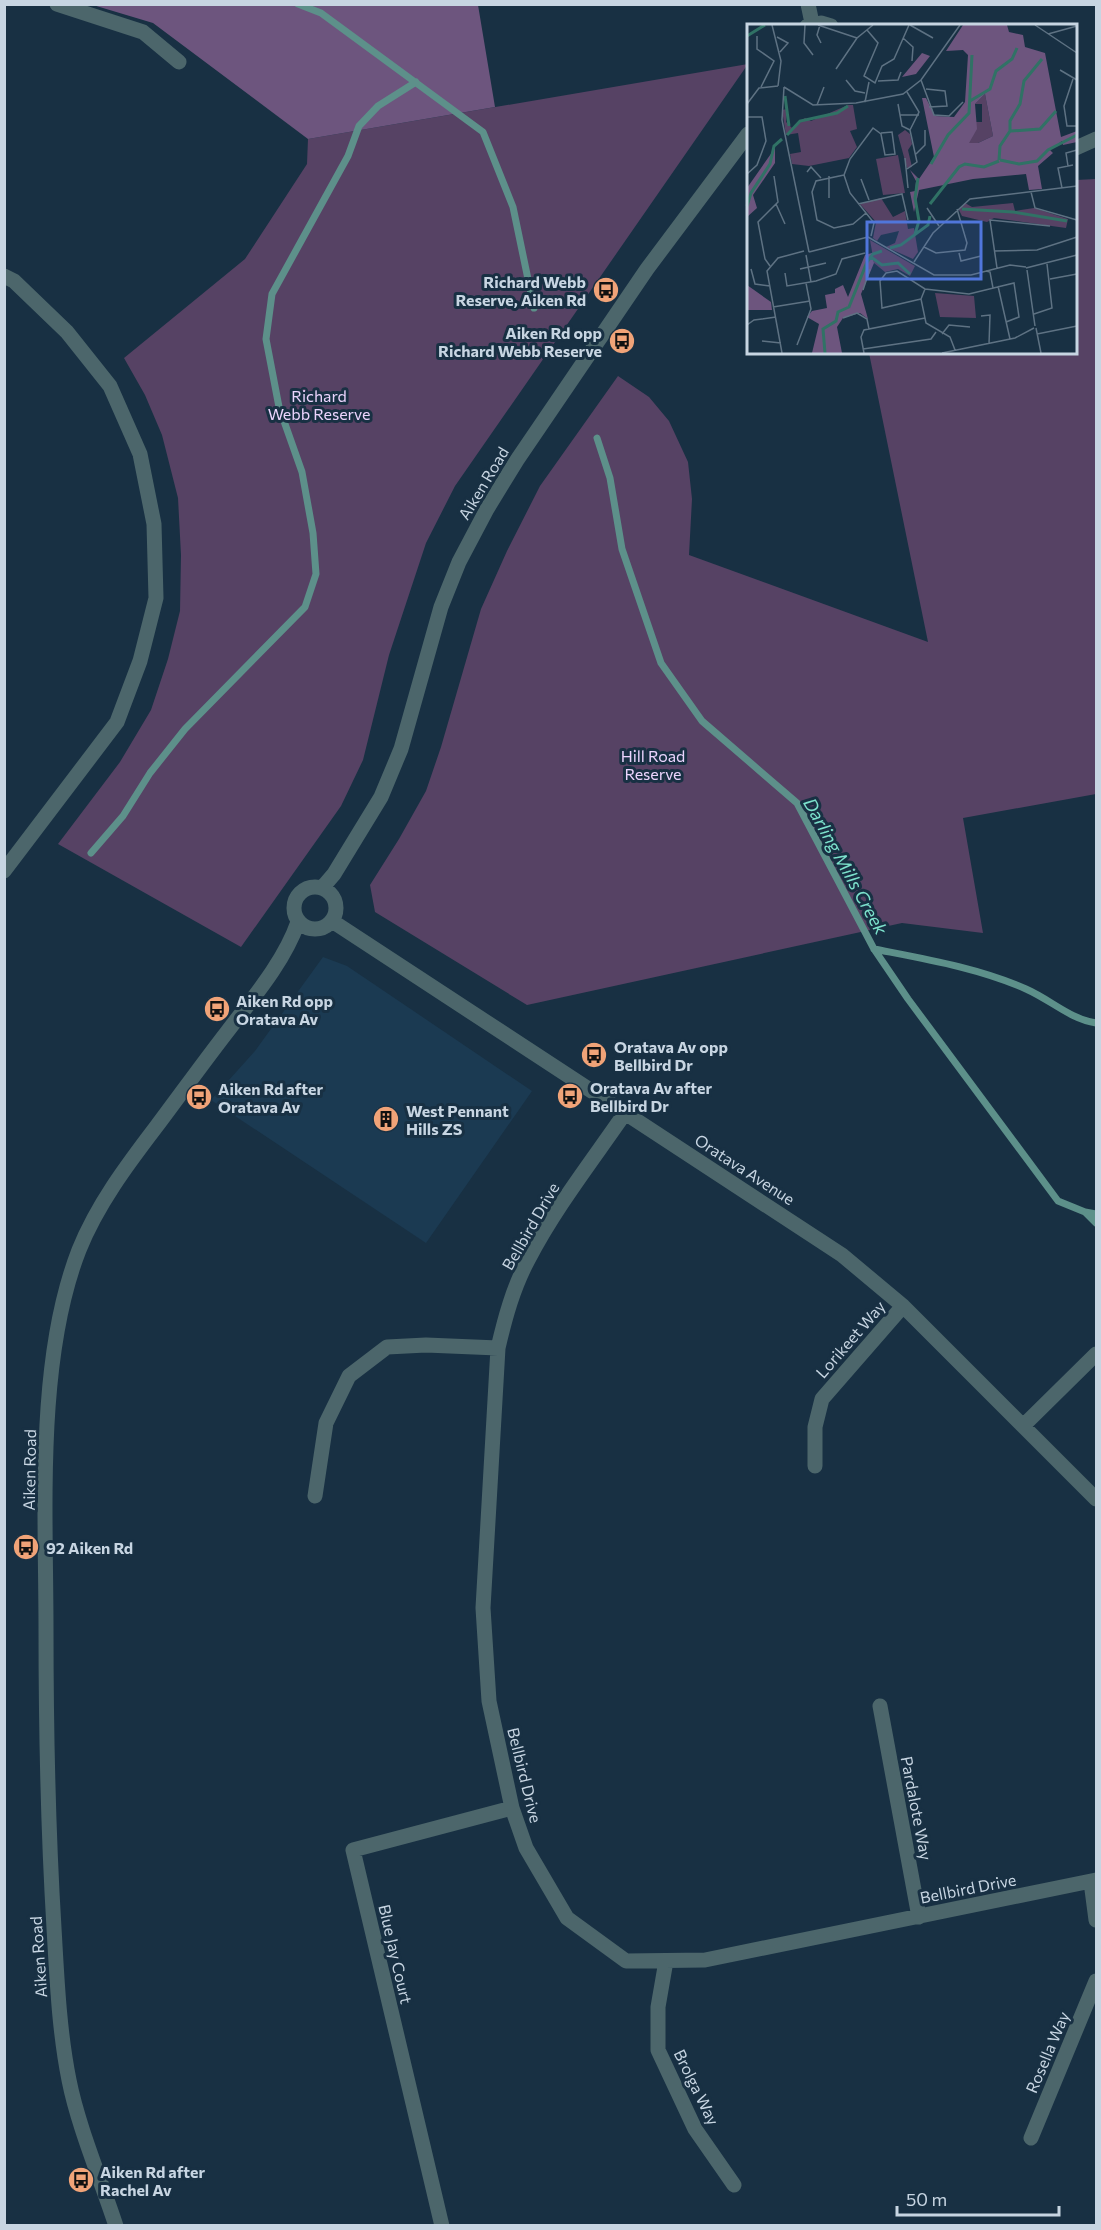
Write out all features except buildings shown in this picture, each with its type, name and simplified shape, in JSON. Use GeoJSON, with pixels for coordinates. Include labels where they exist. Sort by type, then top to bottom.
{"type":"FeatureCollection","features":[{"type":"Feature","properties":{"kind":"street"},"geometry":{"type":"LineString","coordinates":[[57,4],[143,32],[179,62]]}},
{"type":"Feature","properties":{"kind":"street"},"geometry":{"type":"LineString","coordinates":[[808,4],[810,24]]}},
{"type":"Feature","properties":{"kind":"street","name":"Aiken Road"},"geometry":{"type":"LineString","coordinates":[[322,888],[340,865],[381,797],[401,749],[441,607],[459,562],[487,509],[517,460],[648,269],[747,135]]}},
{"type":"Feature","properties":{"kind":"street"},"geometry":{"type":"LineString","coordinates":[[1077,147],[1096,139]]}},
{"type":"Feature","properties":{"kind":"street"},"geometry":{"type":"LineString","coordinates":[[4,276],[14,281],[67,332],[110,386],[140,454],[154,524],[156,598],[140,662],[117,722],[4,871]]}},
{"type":"Feature","properties":{"kind":"street"},"geometry":{"type":"LineString","coordinates":[[308,888],[322,888],[328,891],[336,902],[336,909],[332,921],[327,926],[315,930],[298,922],[293,909],[297,896],[308,888]]}},
{"type":"Feature","properties":{"kind":"street","name":"Oratava Avenue"},"geometry":{"type":"LineString","coordinates":[[332,921],[843,1255],[903,1306],[1096,1499]]}},
{"type":"Feature","properties":{"kind":"street","name":"Aiken Road"},"geometry":{"type":"LineString","coordinates":[[116,2226],[69,2082],[57,1985],[51,1892],[46,1722],[47,1461],[49,1406],[55,1349],[70,1279],[79,1250],[92,1222],[130,1161],[282,956],[298,922]]}},
{"type":"Feature","properties":{"kind":"street","name":"Bellbird Drive"},"geometry":{"type":"LineString","coordinates":[[625,1113],[558,1209],[527,1261],[508,1308],[498,1348],[483,1608],[489,1701],[512,1808],[526,1848],[567,1918],[626,1961],[705,1960],[1094,1881]]}},
{"type":"Feature","properties":{"kind":"street","name":"Lorikeet Way"},"geometry":{"type":"LineString","coordinates":[[815,1466],[814,1427],[822,1399],[903,1306]]}},
{"type":"Feature","properties":{"kind":"street"},"geometry":{"type":"LineString","coordinates":[[315,1497],[326,1424],[349,1376],[387,1347],[426,1345],[498,1348]]}},
{"type":"Feature","properties":{"kind":"street"},"geometry":{"type":"LineString","coordinates":[[1024,1425],[1096,1354]]}},
{"type":"Feature","properties":{"kind":"street","name":"Pardalote Way"},"geometry":{"type":"LineString","coordinates":[[880,1706],[919,1917]]}},
{"type":"Feature","properties":{"kind":"street","name":"Blue Jay Court"},"geometry":{"type":"LineString","coordinates":[[442,2226],[353,1850],[512,1808]]}},
{"type":"Feature","properties":{"kind":"street"},"geometry":{"type":"LineString","coordinates":[[1094,1881],[1096,1920]]}},
{"type":"Feature","properties":{"kind":"street","name":"Brolga Way"},"geometry":{"type":"LineString","coordinates":[[666,1960],[658,2007],[658,2050],[695,2129],[734,2185]]}},
{"type":"Feature","properties":{"kind":"street","name":"Rosella Way"},"geometry":{"type":"LineString","coordinates":[[1031,2138],[1096,1981]]}},
{"type":"Feature","properties":{"kind":"shaded area"},"geometry":{"type":"Polygon","coordinates":[[[93,5],[478,5],[495,107],[308,139],[153,23],[93,5]]]}},
{"type":"Feature","properties":{"kind":"shaded area"},"geometry":{"type":"Polygon","coordinates":[[[323,957],[347,966],[532,1091],[426,1243],[211,1100],[255,1051],[323,957]]]}},
{"type":"Feature","properties":{"kind":"green space","name":"Richard Webb Reserve"},"geometry":{"type":"Polygon","coordinates":[[[747,64],[455,486],[426,543],[389,655],[363,760],[341,806],[241,947],[58,844],[120,762],[151,710],[168,659],[180,611],[181,555],[178,498],[162,435],[145,395],[124,358],[245,259],[307,164],[308,139],[747,64]]]}},
{"type":"Feature","properties":{"kind":"green space","name":"Hill Road Reserve"},"geometry":{"type":"Polygon","coordinates":[[[1096,179],[1096,794],[963,818],[983,933],[902,923],[527,1005],[375,912],[370,885],[426,791],[481,609],[507,551],[540,486],[618,376],[649,397],[669,421],[688,462],[692,499],[689,555],[928,642],[869,354],[1077,354],[1077,180],[1096,179]]]}},
{"type":"Feature","properties":{"kind":"waterway","name":"Darling Mills Creek"},"geometry":{"type":"LineString","coordinates":[[298,4],[321,13],[483,132],[513,207],[534,308]]}},
{"type":"Feature","properties":{"kind":"waterway"},"geometry":{"type":"LineString","coordinates":[[91,853],[123,816],[150,773],[185,729],[305,607],[316,574],[313,533],[302,472],[279,407],[266,339],[272,294],[348,156],[359,126],[378,106],[416,82]]}},
{"type":"Feature","properties":{"kind":"waterway","name":"Darling Mills Creek"},"geometry":{"type":"LineString","coordinates":[[597,438],[610,478],[622,549],[661,663],[702,721],[797,803],[874,949],[908,999],[1058,1201],[1096,1214]]}},
{"type":"Feature","properties":{"kind":"waterway"},"geometry":{"type":"LineString","coordinates":[[874,949],[990,975],[1026,989],[1078,1018],[1096,1023]]}},
{"type":"Feature","properties":{"kind":"waterway"},"geometry":{"type":"LineString","coordinates":[[1085,1212],[1096,1223]]}},
{"type":"Feature","properties":{"kind":"place","name":"Richard Webb Reserve, Aiken Rd"},"geometry":{"type":"Point","coordinates":[606,290]}},
{"type":"Feature","properties":{"kind":"place","name":"Aiken Rd opp Richard Webb Reserve"},"geometry":{"type":"Point","coordinates":[622,341]}},
{"type":"Feature","properties":{"kind":"place","name":"Aiken Rd opp Oratava Av"},"geometry":{"type":"Point","coordinates":[217,1009]}},
{"type":"Feature","properties":{"kind":"place","name":"Oratava Av opp Bellbird Dr"},"geometry":{"type":"Point","coordinates":[594,1055]}},
{"type":"Feature","properties":{"kind":"place","name":"Oratava Av after Bellbird Dr"},"geometry":{"type":"Point","coordinates":[570,1096]}},
{"type":"Feature","properties":{"kind":"place","name":"Aiken Rd after Oratava Av"},"geometry":{"type":"Point","coordinates":[199,1097]}},
{"type":"Feature","properties":{"kind":"place","name":"West Pennant Hills ZS"},"geometry":{"type":"Point","coordinates":[386,1119]}},
{"type":"Feature","properties":{"kind":"place","name":"92 Aiken Rd"},"geometry":{"type":"Point","coordinates":[26,1547]}},
{"type":"Feature","properties":{"kind":"place","name":"Aiken Rd after Rachel Av"},"geometry":{"type":"Point","coordinates":[81,2180]}}]}
